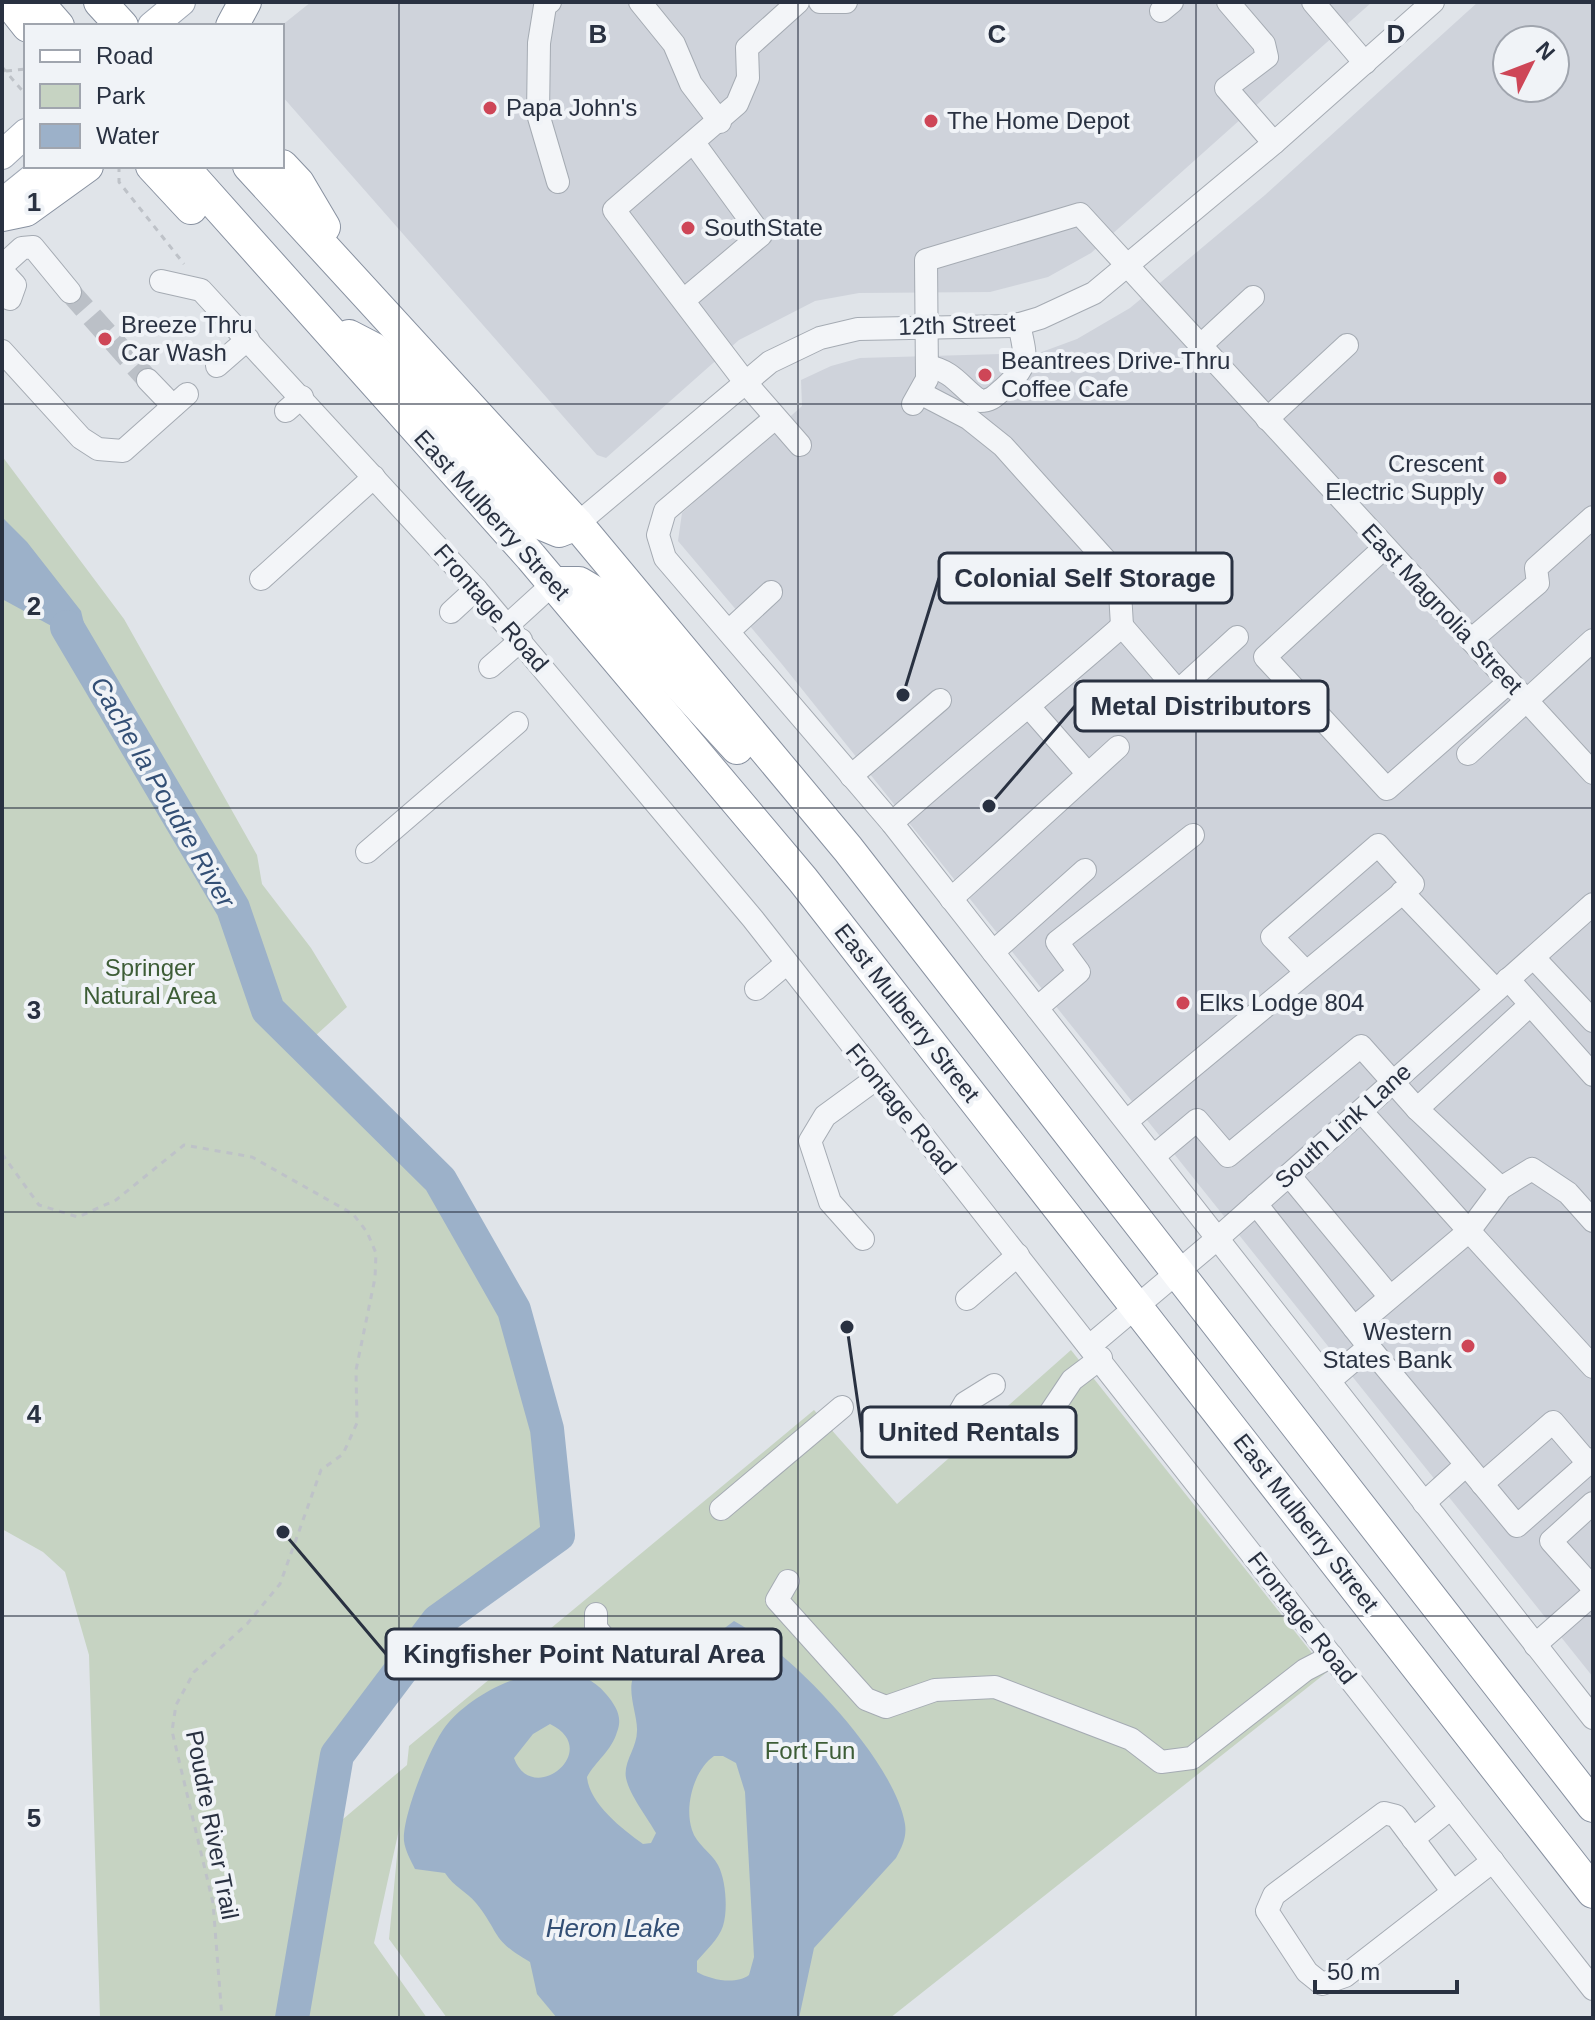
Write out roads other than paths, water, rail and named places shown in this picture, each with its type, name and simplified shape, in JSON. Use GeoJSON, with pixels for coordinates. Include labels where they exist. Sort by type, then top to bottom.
{"type":"FeatureCollection","features":[{"type":"Feature","properties":{"kind":"highway"},"geometry":{"type":"LineString","coordinates":[[9,2],[26,24]]}},
{"type":"Feature","properties":{"kind":"highway"},"geometry":{"type":"LineString","coordinates":[[37,2],[56,24]]}},
{"type":"Feature","properties":{"kind":"highway"},"geometry":{"type":"LineString","coordinates":[[100,2],[120,24]]}},
{"type":"Feature","properties":{"kind":"highway"},"geometry":{"type":"LineString","coordinates":[[233,24],[243,2]]}},
{"type":"Feature","properties":{"kind":"highway"},"geometry":{"type":"LineString","coordinates":[[2,215],[26,210],[84,168]]}},
{"type":"Feature","properties":{"kind":"highway"},"geometry":{"type":"LineString","coordinates":[[154,168],[215,234],[279,278]]}},
{"type":"Feature","properties":{"kind":"highway","name":"East Mulberry Street"},"geometry":{"type":"LineString","coordinates":[[184,168],[554,583],[803,880],[1593,1892]]}},
{"type":"Feature","properties":{"kind":"highway"},"geometry":{"type":"LineString","coordinates":[[251,168],[577,524],[848,849],[1593,1806]]}},
{"type":"Feature","properties":{"kind":"highway"},"geometry":{"type":"LineString","coordinates":[[284,168],[298,183],[357,282]]}},
{"type":"Feature","properties":{"kind":"highway"},"geometry":{"type":"LineString","coordinates":[[318,319],[374,349],[535,521],[559,531],[577,524]]}},
{"type":"Feature","properties":{"kind":"highway"},"geometry":{"type":"LineString","coordinates":[[554,583],[579,583],[596,593],[789,804],[882,896]]}},
{"type":"Feature","properties":{"kind":"main road"},"geometry":{"type":"LineString","coordinates":[[154,24],[181,2]]}},
{"type":"Feature","properties":{"kind":"main road"},"geometry":{"type":"LineString","coordinates":[[216,24],[243,2]]}},
{"type":"Feature","properties":{"kind":"main road"},"geometry":{"type":"LineString","coordinates":[[2,155],[24,135]]}},
{"type":"Feature","properties":{"kind":"main road"},"geometry":{"type":"LineString","coordinates":[[2,203],[46,168]]}},
{"type":"Feature","properties":{"kind":"street"},"geometry":{"type":"LineString","coordinates":[[550,2],[545,6],[539,43],[538,114],[558,182]]}},
{"type":"Feature","properties":{"kind":"street"},"geometry":{"type":"LineString","coordinates":[[640,2],[674,44],[691,84],[720,122]]}},
{"type":"Feature","properties":{"kind":"street"},"geometry":{"type":"LineString","coordinates":[[798,2],[747,48],[748,78],[737,104],[720,122],[614,210],[745,382],[800,445]]}},
{"type":"Feature","properties":{"kind":"street"},"geometry":{"type":"LineString","coordinates":[[820,2],[846,2]]}},
{"type":"Feature","properties":{"kind":"street"},"geometry":{"type":"LineString","coordinates":[[1228,2],[1264,44],[1267,57],[1226,88],[1274,143]]}},
{"type":"Feature","properties":{"kind":"street"},"geometry":{"type":"LineString","coordinates":[[1313,2],[1365,63]]}},
{"type":"Feature","properties":{"kind":"street","name":"12th Street"},"geometry":{"type":"LineString","coordinates":[[577,524],[770,362],[820,338],[858,329],[980,328],[1019,324],[1094,293],[1274,143],[1433,2]]}},
{"type":"Feature","properties":{"kind":"street"},"geometry":{"type":"LineString","coordinates":[[684,300],[761,235],[694,143]]}},
{"type":"Feature","properties":{"kind":"street","name":"East Magnolia Street"},"geometry":{"type":"LineString","coordinates":[[929,327],[926,260],[1080,214],[1593,773]]}},
{"type":"Feature","properties":{"kind":"street"},"geometry":{"type":"LineString","coordinates":[[10,299],[15,285],[2,269],[22,248],[33,247],[70,292]]}},
{"type":"Feature","properties":{"kind":"street","name":"Frontage Road"},"geometry":{"type":"LineString","coordinates":[[161,281],[201,290],[248,339],[294,404],[374,477],[514,632],[718,892],[787,963],[1096,1352],[1593,1989]]}},
{"type":"Feature","properties":{"kind":"street"},"geometry":{"type":"LineString","coordinates":[[1200,346],[1253,297]]}},
{"type":"Feature","properties":{"kind":"street"},"geometry":{"type":"LineString","coordinates":[[927,366],[944,369],[957,377],[980,401],[992,399],[1023,370],[1026,359],[1019,324]]}},
{"type":"Feature","properties":{"kind":"street"},"geometry":{"type":"LineString","coordinates":[[929,327],[927,366],[917,399],[968,418],[1003,446],[1119,575],[1122,626],[1178,691],[1237,637]]}},
{"type":"Feature","properties":{"kind":"street"},"geometry":{"type":"LineString","coordinates":[[217,366],[248,339]]}},
{"type":"Feature","properties":{"kind":"street"},"geometry":{"type":"LineString","coordinates":[[1267,419],[1347,345]]}},
{"type":"Feature","properties":{"kind":"street"},"geometry":{"type":"LineString","coordinates":[[2,351],[81,438],[98,449],[123,451],[180,400],[148,380]]}},
{"type":"Feature","properties":{"kind":"street"},"geometry":{"type":"LineString","coordinates":[[775,418],[665,511],[658,535],[665,558],[730,630],[892,823],[1593,1718]]}},
{"type":"Feature","properties":{"kind":"street"},"geometry":{"type":"LineString","coordinates":[[261,579],[374,477]]}},
{"type":"Feature","properties":{"kind":"street"},"geometry":{"type":"LineString","coordinates":[[1471,640],[1538,583],[1536,568],[1593,517]]}},
{"type":"Feature","properties":{"kind":"street"},"geometry":{"type":"LineString","coordinates":[[1385,547],[1265,657],[1387,789],[1509,682]]}},
{"type":"Feature","properties":{"kind":"street"},"geometry":{"type":"LineString","coordinates":[[490,667],[554,583]]}},
{"type":"Feature","properties":{"kind":"street"},"geometry":{"type":"LineString","coordinates":[[451,612],[476,589]]}},
{"type":"Feature","properties":{"kind":"street"},"geometry":{"type":"LineString","coordinates":[[730,630],[771,592]]}},
{"type":"Feature","properties":{"kind":"street"},"geometry":{"type":"LineString","coordinates":[[892,823],[972,752],[1030,708],[1122,626]]}},
{"type":"Feature","properties":{"kind":"street"},"geometry":{"type":"LineString","coordinates":[[1468,754],[1593,640]]}},
{"type":"Feature","properties":{"kind":"street"},"geometry":{"type":"LineString","coordinates":[[851,776],[940,700]]}},
{"type":"Feature","properties":{"kind":"street"},"geometry":{"type":"LineString","coordinates":[[1030,708],[1088,774]]}},
{"type":"Feature","properties":{"kind":"street"},"geometry":{"type":"LineString","coordinates":[[367,852],[517,723]]}},
{"type":"Feature","properties":{"kind":"street"},"geometry":{"type":"LineString","coordinates":[[951,899],[1118,747]]}},
{"type":"Feature","properties":{"kind":"street"},"geometry":{"type":"LineString","coordinates":[[1037,1008],[1079,972],[1057,942],[1193,835]]}},
{"type":"Feature","properties":{"kind":"street"},"geometry":{"type":"LineString","coordinates":[[1127,1121],[1413,884],[1378,845],[1272,937],[1306,972]]}},
{"type":"Feature","properties":{"kind":"street"},"geometry":{"type":"LineString","coordinates":[[993,952],[1085,870]]}},
{"type":"Feature","properties":{"kind":"street"},"geometry":{"type":"LineString","coordinates":[[1402,892],[1502,984],[1530,1005],[1593,1075]]}},
{"type":"Feature","properties":{"kind":"street","name":"South Link Lane"},"geometry":{"type":"LineString","coordinates":[[1050,1413],[1072,1380],[1137,1306],[1218,1238],[1593,904]]}},
{"type":"Feature","properties":{"kind":"street"},"geometry":{"type":"LineString","coordinates":[[1534,958],[1593,1021]]}},
{"type":"Feature","properties":{"kind":"street"},"geometry":{"type":"LineString","coordinates":[[756,989],[787,963]]}},
{"type":"Feature","properties":{"kind":"street"},"geometry":{"type":"LineString","coordinates":[[1417,1109],[1530,1005]]}},
{"type":"Feature","properties":{"kind":"street"},"geometry":{"type":"LineString","coordinates":[[1154,1156],[1197,1120],[1228,1156],[1361,1046],[1417,1109],[1501,1188]]}},
{"type":"Feature","properties":{"kind":"street"},"geometry":{"type":"LineString","coordinates":[[863,1239],[830,1202],[810,1141],[825,1116],[877,1078]]}},
{"type":"Feature","properties":{"kind":"street"},"geometry":{"type":"LineString","coordinates":[[1361,1111],[1593,1367]]}},
{"type":"Feature","properties":{"kind":"street"},"geometry":{"type":"LineString","coordinates":[[1354,1328],[1469,1231],[1501,1188],[1532,1169],[1568,1193],[1593,1221]]}},
{"type":"Feature","properties":{"kind":"street"},"geometry":{"type":"LineString","coordinates":[[1289,1175],[1390,1297]]}},
{"type":"Feature","properties":{"kind":"street"},"geometry":{"type":"LineString","coordinates":[[1256,1204],[1369,1347],[1466,1465],[1517,1526],[1591,1461],[1553,1422],[1482,1484]]}},
{"type":"Feature","properties":{"kind":"street"},"geometry":{"type":"LineString","coordinates":[[967,1299],[1018,1255]]}},
{"type":"Feature","properties":{"kind":"street"},"geometry":{"type":"LineString","coordinates":[[1329,1381],[1369,1347]]}},
{"type":"Feature","properties":{"kind":"street"},"geometry":{"type":"LineString","coordinates":[[953,1424],[965,1403],[994,1385]]}},
{"type":"Feature","properties":{"kind":"street"},"geometry":{"type":"LineString","coordinates":[[721,1509],[842,1407]]}},
{"type":"Feature","properties":{"kind":"street"},"geometry":{"type":"LineString","coordinates":[[1424,1503],[1466,1465]]}},
{"type":"Feature","properties":{"kind":"street"},"geometry":{"type":"LineString","coordinates":[[1593,1503],[1551,1541],[1593,1588]]}},
{"type":"Feature","properties":{"kind":"street"},"geometry":{"type":"LineString","coordinates":[[788,1581],[777,1600],[866,1699],[886,1707],[935,1690],[995,1687],[1131,1739],[1161,1762],[1192,1758],[1305,1670],[1332,1656]]}},
{"type":"Feature","properties":{"kind":"street"},"geometry":{"type":"LineString","coordinates":[[1535,1645],[1593,1594]]}},
{"type":"Feature","properties":{"kind":"street"},"geometry":{"type":"LineString","coordinates":[[596,1614],[596,1628],[615,1651],[629,1653]]}},
{"type":"Feature","properties":{"kind":"street"},"geometry":{"type":"LineString","coordinates":[[1413,1839],[1451,1808]]}},
{"type":"Feature","properties":{"kind":"street"},"geometry":{"type":"LineString","coordinates":[[1453,1892],[1396,1816],[1384,1813],[1274,1895],[1267,1911],[1307,1972],[1322,1984],[1333,1983],[1453,1892],[1493,1861]]}},
{"type":"Feature","properties":{"kind":"water"},"geometry":{"type":"Polygon","coordinates":[[[2,517],[27,542],[81,611],[96,673],[57,629],[2,599],[2,517]]]}},
{"type":"Feature","properties":{"kind":"water","name":"Heron Lake"},"geometry":{"type":"Polygon","coordinates":[[[734,1621],[783,1657],[837,1710],[882,1769],[897,1798],[905,1824],[905,1838],[900,1850],[814,1948],[799,2018],[557,2018],[537,1994],[530,1962],[497,1936],[476,1903],[445,1873],[415,1869],[407,1852],[404,1841],[407,1815],[425,1765],[445,1727],[459,1712],[499,1686],[546,1672],[569,1673],[589,1680],[613,1703],[618,1712],[619,1727],[611,1745],[587,1777],[589,1787],[600,1806],[617,1823],[643,1844],[651,1843],[656,1833],[626,1778],[626,1766],[637,1731],[632,1683],[641,1668],[668,1671],[734,1621]],[[550,1724],[533,1734],[514,1758],[523,1772],[535,1777],[548,1776],[559,1770],[567,1759],[570,1747],[565,1735],[550,1724]],[[714,1756],[696,1779],[689,1810],[694,1835],[721,1871],[725,1912],[718,1936],[697,1961],[697,1972],[731,1981],[749,1975],[754,1957],[745,1792],[736,1763],[723,1756],[714,1756]]]}},
{"type":"Feature","properties":{"kind":"waterway","name":"Cache la Poudre River"},"geometry":{"type":"LineString","coordinates":[[67,627],[233,908],[268,1010],[440,1180],[514,1310],[547,1429],[558,1535],[438,1621],[337,1755],[292,2018]]}},
{"type":"Feature","properties":{"kind":"tunnel"},"geometry":{"type":"LineString","coordinates":[[70,292],[148,380]]}},
{"type":"Feature","properties":{"kind":"place","name":"Papa John's"},"geometry":{"type":"Point","coordinates":[490,108]}},
{"type":"Feature","properties":{"kind":"place","name":"The Home Depot"},"geometry":{"type":"Point","coordinates":[931,121]}},
{"type":"Feature","properties":{"kind":"place","name":"SouthState"},"geometry":{"type":"Point","coordinates":[688,228]}},
{"type":"Feature","properties":{"kind":"place","name":"Breeze Thru Car Wash"},"geometry":{"type":"Point","coordinates":[105,339]}},
{"type":"Feature","properties":{"kind":"place","name":"Beantrees Drive-Thru Coffee Cafe"},"geometry":{"type":"Point","coordinates":[985,375]}},
{"type":"Feature","properties":{"kind":"place","name":"Crescent Electric Supply"},"geometry":{"type":"Point","coordinates":[1500,478]}},
{"type":"Feature","properties":{"kind":"place","name":"Colonial Self Storage"},"geometry":{"type":"Point","coordinates":[903,695]}},
{"type":"Feature","properties":{"kind":"place","name":"Metal Distributors"},"geometry":{"type":"Point","coordinates":[989,806]}},
{"type":"Feature","properties":{"kind":"place","name":"Elks Lodge 804"},"geometry":{"type":"Point","coordinates":[1183,1003]}},
{"type":"Feature","properties":{"kind":"place","name":"United Rentals"},"geometry":{"type":"Point","coordinates":[847,1327]}},
{"type":"Feature","properties":{"kind":"place","name":"Western States Bank"},"geometry":{"type":"Point","coordinates":[1468,1346]}},
{"type":"Feature","properties":{"kind":"place","name":"Kingfisher Point Natural Area"},"geometry":{"type":"Point","coordinates":[283,1532]}},
{"type":"Feature","properties":{"kind":"park label","name":"Springer Natural Area"},"geometry":{"type":"Point","coordinates":[150,982]}},
{"type":"Feature","properties":{"kind":"park label","name":"Fort Fun"},"geometry":{"type":"Point","coordinates":[810,1751]}}]}
